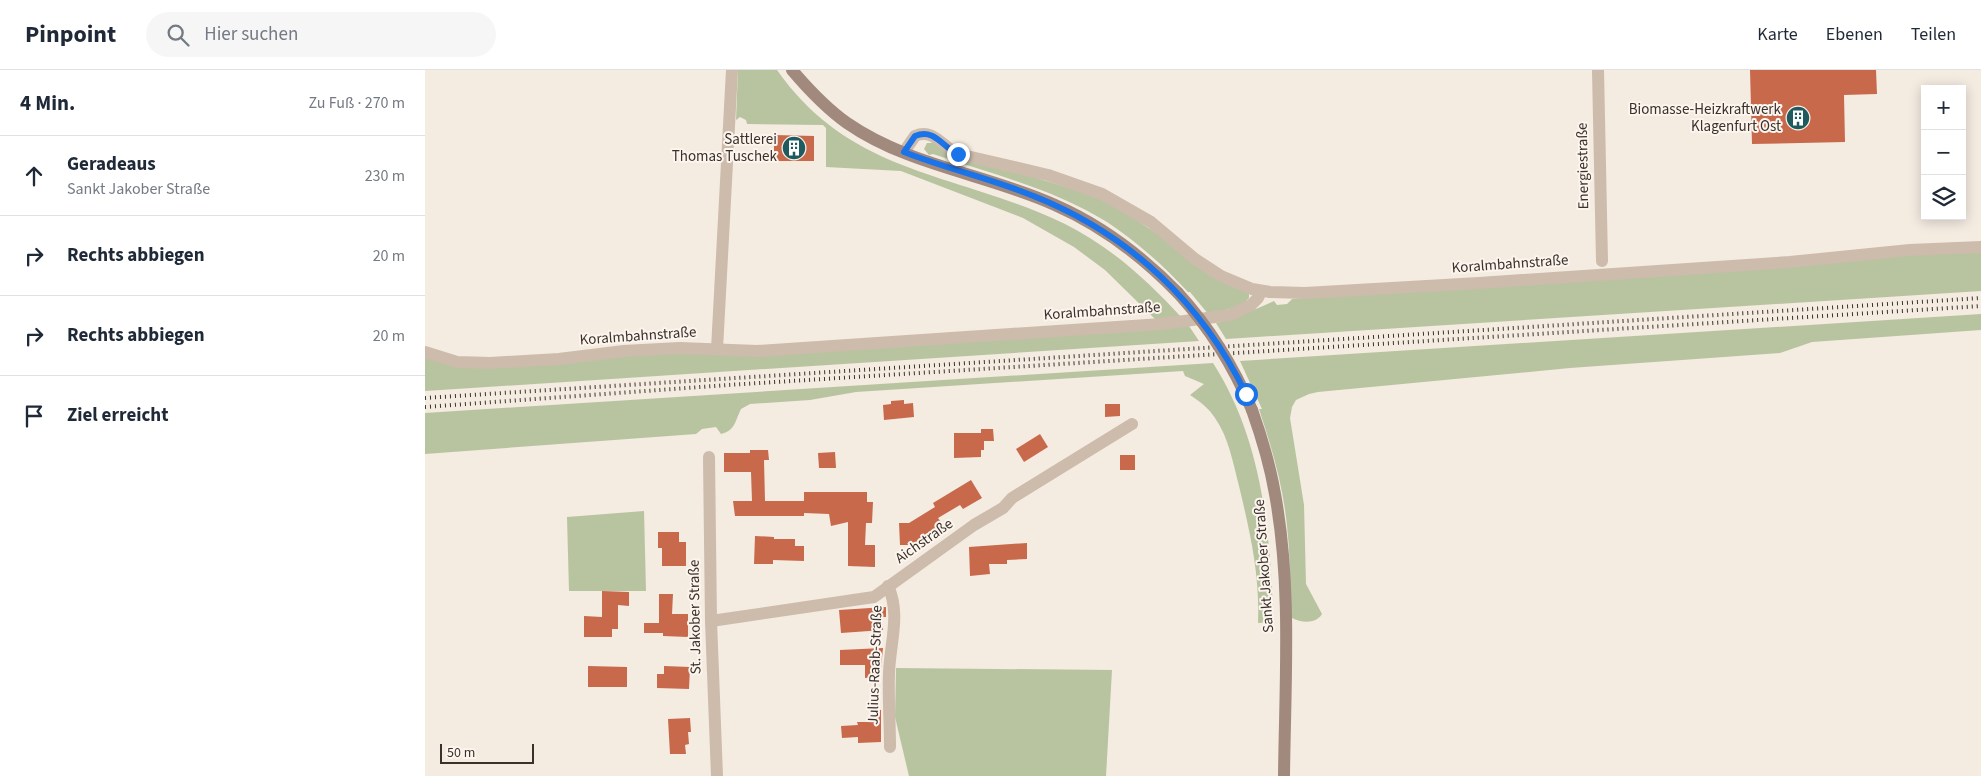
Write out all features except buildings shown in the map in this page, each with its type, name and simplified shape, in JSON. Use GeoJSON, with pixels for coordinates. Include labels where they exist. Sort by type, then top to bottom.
{"type":"FeatureCollection","features":[{"type":"Feature","properties":{"kind":"main road","name":"Sankt Jakober Straße"},"geometry":{"type":"LineString","coordinates":[[792,70],[811,92],[834,113],[859,130],[904,152],[1019,190],[1084,219],[1135,252],[1178,293],[1207,328],[1223,351],[1241,383],[1264,445],[1273,480],[1281,538],[1285,626],[1284,776]]}},
{"type":"Feature","properties":{"kind":"street"},"geometry":{"type":"LineString","coordinates":[[717,349],[732,70]]}},
{"type":"Feature","properties":{"kind":"street","name":"Energiestraße"},"geometry":{"type":"LineString","coordinates":[[1598,70],[1602,261]]}},
{"type":"Feature","properties":{"kind":"street"},"geometry":{"type":"LineString","coordinates":[[904,152],[915,136],[929,134],[935,136],[949,149],[958,154],[1048,175],[1085,187],[1116,201],[1146,219],[1195,259],[1221,276],[1261,291]]}},
{"type":"Feature","properties":{"kind":"street","name":"Koralmbahnstraße"},"geometry":{"type":"LineString","coordinates":[[425,352],[457,362],[483,363],[559,359],[625,351],[680,348],[741,351],[765,350],[1181,322],[1230,316],[1251,305],[1258,298],[1261,291],[1293,294],[1387,289],[1790,262],[1910,250],[1981,248]]}},
{"type":"Feature","properties":{"kind":"street","name":"Aichstraße"},"geometry":{"type":"LineString","coordinates":[[711,621],[874,597],[974,525],[1003,508],[1012,498],[1132,424]]}},
{"type":"Feature","properties":{"kind":"street","name":"St. Jakober Straße"},"geometry":{"type":"LineString","coordinates":[[709,456],[711,621],[717,776]]}},
{"type":"Feature","properties":{"kind":"street","name":"Julius-Raab-Straße"},"geometry":{"type":"LineString","coordinates":[[888,586],[895,608],[889,674],[890,747]]}},
{"type":"Feature","properties":{"kind":"green space"},"geometry":{"type":"Polygon","coordinates":[[[738,70],[777,70],[807,105],[839,132],[873,152],[909,168],[1025,207],[1082,233],[1128,265],[1182,318],[1156,320],[1105,270],[1074,247],[1023,218],[901,171],[826,167],[826,128],[823,125],[747,124],[746,120],[740,117],[736,120],[738,70]]]}},
{"type":"Feature","properties":{"kind":"green space"},"geometry":{"type":"Polygon","coordinates":[[[927,143],[933,143],[1104,199],[1249,293],[1249,298],[1242,305],[1209,315],[1190,292],[1160,264],[1107,222],[1087,210],[1044,191],[933,154],[929,155],[924,149],[927,143]]]}},
{"type":"Feature","properties":{"kind":"green space"},"geometry":{"type":"Polygon","coordinates":[[[1981,252],[1981,291],[1226,339],[1216,323],[1233,319],[1274,301],[1277,305],[1287,304],[1292,299],[1914,254],[1981,252]]]}},
{"type":"Feature","properties":{"kind":"green space"},"geometry":{"type":"Polygon","coordinates":[[[1981,314],[1981,330],[1812,342],[1780,353],[1570,368],[1309,394],[1296,400],[1292,407],[1290,418],[1304,505],[1306,584],[1322,614],[1316,620],[1309,622],[1292,618],[1289,547],[1281,488],[1274,456],[1259,409],[1262,409],[1240,361],[1981,314]]]}},
{"type":"Feature","properties":{"kind":"green space"},"geometry":{"type":"Polygon","coordinates":[[[1189,326],[1199,341],[425,391],[425,357],[431,359],[619,355],[1189,326]]]}},
{"type":"Feature","properties":{"kind":"green space"},"geometry":{"type":"Polygon","coordinates":[[[1213,363],[1229,392],[1242,422],[1260,484],[1272,582],[1273,620],[1271,622],[1258,623],[1256,571],[1243,503],[1227,442],[1213,414],[1190,395],[1204,384],[1185,376],[1183,371],[856,392],[810,400],[750,404],[741,409],[732,428],[726,433],[721,434],[716,427],[702,429],[696,434],[425,454],[425,413],[1213,363]]]}},
{"type":"Feature","properties":{"kind":"green space"},"geometry":{"type":"Polygon","coordinates":[[[644,511],[646,591],[569,591],[567,517],[644,511]]]}},
{"type":"Feature","properties":{"kind":"green space"},"geometry":{"type":"Polygon","coordinates":[[[896,668],[1112,670],[1106,776],[909,776],[895,717],[896,668]]]}},
{"type":"Feature","properties":{"kind":"railway"},"geometry":{"type":"LineString","coordinates":[[425,398],[1981,298]]}},
{"type":"Feature","properties":{"kind":"railway"},"geometry":{"type":"LineString","coordinates":[[425,407],[728,385],[1981,306]]}},
{"type":"Feature","properties":{"kind":"place","name":"Biomasse-Heizkraftwerk Klagenfurt Ost"},"geometry":{"type":"Point","coordinates":[1798,118]}},
{"type":"Feature","properties":{"kind":"place","name":"Sattlerei Thomas Tuschek"},"geometry":{"type":"Point","coordinates":[794,148]}},
{"type":"Feature","properties":{"kind":"route"},"geometry":{"type":"LineString","coordinates":[[958,154],[949,149],[935,136],[929,134],[919,134],[912,138],[904,152],[1036,197],[1084,219],[1121,242],[1158,272],[1192,309],[1223,351],[1246,394]]}}]}
